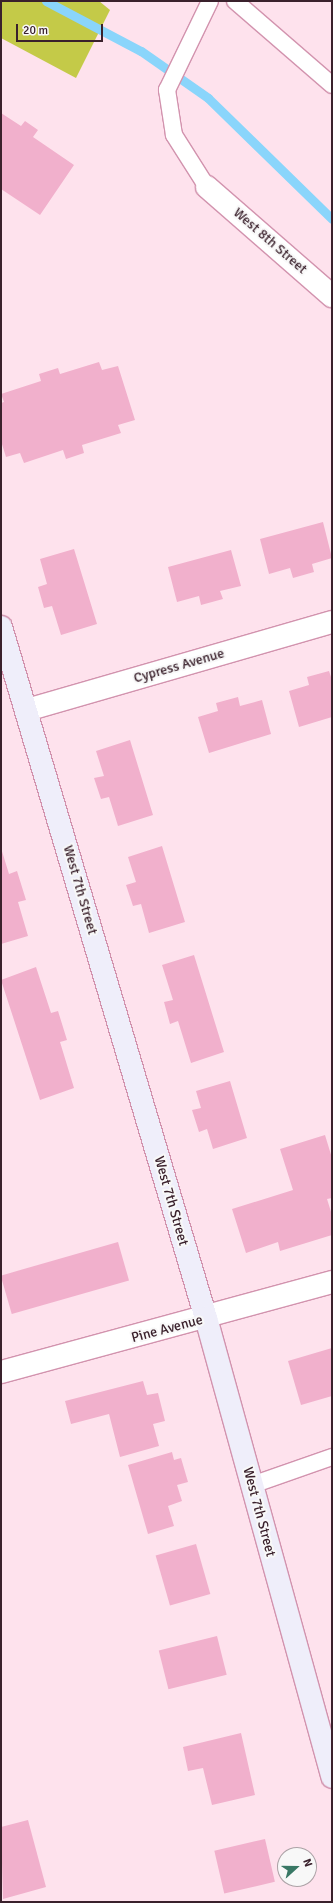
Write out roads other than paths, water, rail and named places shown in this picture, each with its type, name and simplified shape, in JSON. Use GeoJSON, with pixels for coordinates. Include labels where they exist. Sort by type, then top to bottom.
{"type":"FeatureCollection","features":[{"type":"Feature","properties":{"kind":"street","name":"West 8th Street"},"geometry":{"type":"LineString","coordinates":[[207,187],[332,296]]}},
{"type":"Feature","properties":{"kind":"street","name":"Cypress Avenue"},"geometry":{"type":"LineString","coordinates":[[27,710],[332,622]]}},
{"type":"Feature","properties":{"kind":"street","name":"West 7th Street"},"geometry":{"type":"LineString","coordinates":[[1,627],[27,710],[206,1318],[332,1777]]}},
{"type":"Feature","properties":{"kind":"street","name":"Pine Avenue"},"geometry":{"type":"LineString","coordinates":[[1,1372],[206,1318],[332,1282]]}},
{"type":"Feature","properties":{"kind":"lane"},"geometry":{"type":"LineString","coordinates":[[207,187],[174,136],[167,90],[210,1]]}},
{"type":"Feature","properties":{"kind":"lane"},"geometry":{"type":"LineString","coordinates":[[235,1],[332,85]]}},
{"type":"Feature","properties":{"kind":"lane"},"geometry":{"type":"LineString","coordinates":[[252,1485],[332,1457]]}},
{"type":"Feature","properties":{"kind":"waterway"},"geometry":{"type":"LineString","coordinates":[[46,1],[141,51],[208,98],[332,219]]}}]}
